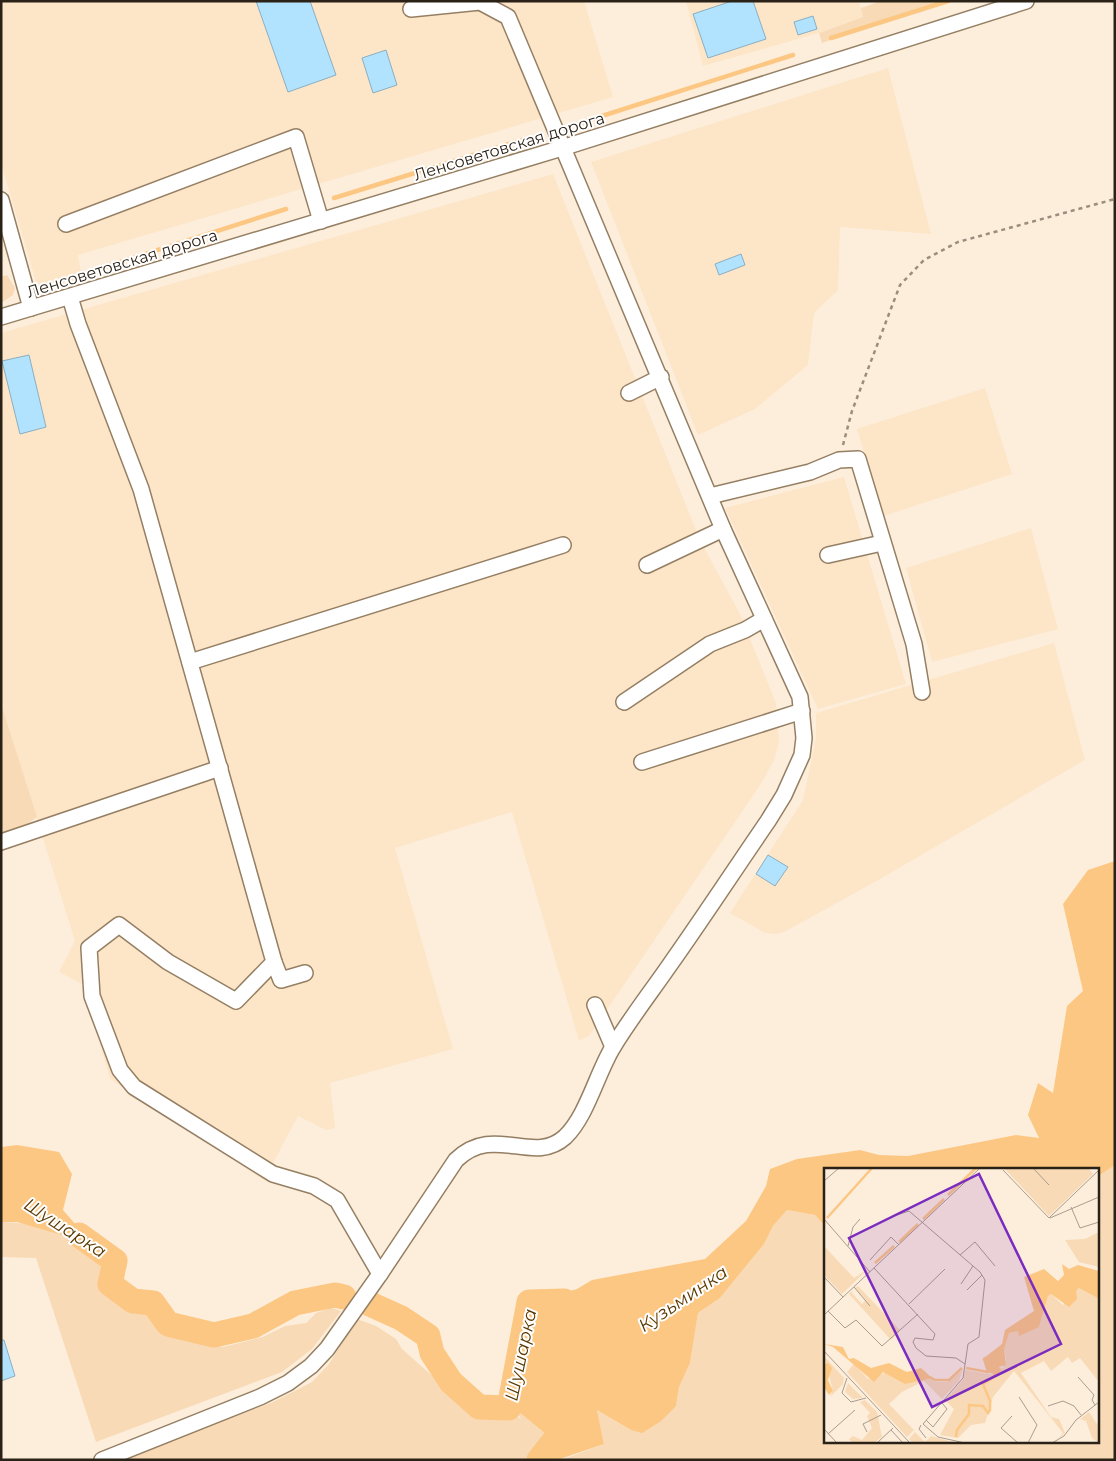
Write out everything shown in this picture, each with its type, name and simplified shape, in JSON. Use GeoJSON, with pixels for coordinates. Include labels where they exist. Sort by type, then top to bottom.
{"type":"FeatureCollection","features":[{"type":"Feature","properties":{"kind":"street","name":"Ленсоветовская дорога"},"geometry":{"type":"LineString","coordinates":[[1,317],[562,148],[1026,1]]}},
{"type":"Feature","properties":{"kind":"street"},"geometry":{"type":"LineString","coordinates":[[102,1460],[260,1397],[288,1383],[311,1366],[327,1349],[380,1274],[456,1160],[468,1149],[494,1143],[536,1147],[556,1144],[566,1135],[577,1120],[613,1047],[784,795],[802,755],[804,738],[802,711],[795,682],[723,529],[661,377],[562,148],[508,17],[480,2],[410,9]]}},
{"type":"Feature","properties":{"kind":"street"},"geometry":{"type":"LineString","coordinates":[[66,224],[296,137],[321,221]]}},
{"type":"Feature","properties":{"kind":"street"},"geometry":{"type":"LineString","coordinates":[[1,200],[32,308]]}},
{"type":"Feature","properties":{"kind":"street"},"geometry":{"type":"LineString","coordinates":[[70,297],[78,324],[141,489],[274,962],[281,980],[305,973]]}},
{"type":"Feature","properties":{"kind":"street"},"geometry":{"type":"LineString","coordinates":[[630,393],[661,377]]}},
{"type":"Feature","properties":{"kind":"street"},"geometry":{"type":"LineString","coordinates":[[710,496],[810,472],[839,460],[858,459],[914,644],[922,692]]}},
{"type":"Feature","properties":{"kind":"street"},"geometry":{"type":"LineString","coordinates":[[647,565],[723,529]]}},
{"type":"Feature","properties":{"kind":"street"},"geometry":{"type":"LineString","coordinates":[[828,555],[882,543]]}},
{"type":"Feature","properties":{"kind":"street"},"geometry":{"type":"LineString","coordinates":[[190,662],[563,545]]}},
{"type":"Feature","properties":{"kind":"street"},"geometry":{"type":"LineString","coordinates":[[624,702],[710,644],[745,630],[764,619]]}},
{"type":"Feature","properties":{"kind":"street"},"geometry":{"type":"LineString","coordinates":[[642,762],[802,711]]}},
{"type":"Feature","properties":{"kind":"street"},"geometry":{"type":"LineString","coordinates":[[1,842],[220,768]]}},
{"type":"Feature","properties":{"kind":"street"},"geometry":{"type":"LineString","coordinates":[[274,962],[236,1001],[168,962],[119,925],[88,948],[92,996],[120,1070],[134,1087],[273,1174],[314,1186],[332,1196],[346,1212],[380,1274]]}},
{"type":"Feature","properties":{"kind":"street"},"geometry":{"type":"LineString","coordinates":[[595,1005],[613,1047]]}},
{"type":"Feature","properties":{"kind":"path"},"geometry":{"type":"LineString","coordinates":[[839,460],[852,411],[900,285],[924,260],[958,242],[1115,199]]}},
{"type":"Feature","properties":{"kind":"shaded area"},"geometry":{"type":"Polygon","coordinates":[[[1,1],[584,1],[613,97],[78,255],[82,278],[39,292],[1,163],[1,1]]]}},
{"type":"Feature","properties":{"kind":"shaded area"},"geometry":{"type":"Polygon","coordinates":[[[686,1],[859,1],[863,17],[819,33],[703,66],[686,1]]]}},
{"type":"Feature","properties":{"kind":"shaded area"},"geometry":{"type":"Polygon","coordinates":[[[881,1],[945,1],[822,43],[819,33],[863,17],[861,8],[881,1]]]}},
{"type":"Feature","properties":{"kind":"shaded area"},"geometry":{"type":"Polygon","coordinates":[[[888,68],[931,234],[840,227],[838,290],[814,313],[808,365],[755,409],[698,435],[591,162],[888,68]]]}},
{"type":"Feature","properties":{"kind":"shaded area"},"geometry":{"type":"Polygon","coordinates":[[[553,174],[700,540],[740,614],[776,703],[779,742],[774,760],[761,784],[589,1036],[579,1041],[512,812],[395,848],[453,1049],[330,1083],[335,1128],[326,1130],[298,1116],[264,1180],[110,1079],[84,985],[59,972],[75,941],[1,704],[1,333],[553,174]]]}},
{"type":"Feature","properties":{"kind":"shaded area"},"geometry":{"type":"Polygon","coordinates":[[[7,275],[15,288],[13,295],[1,303],[1,277],[7,275]]]}},
{"type":"Feature","properties":{"kind":"shaded area"},"geometry":{"type":"Polygon","coordinates":[[[985,388],[1012,474],[884,516],[857,429],[985,388]]]}},
{"type":"Feature","properties":{"kind":"shaded area"},"geometry":{"type":"Polygon","coordinates":[[[844,477],[906,684],[818,709],[725,508],[844,477]]]}},
{"type":"Feature","properties":{"kind":"shaded area"},"geometry":{"type":"Polygon","coordinates":[[[1031,528],[1058,629],[932,662],[906,568],[1031,528]]]}},
{"type":"Feature","properties":{"kind":"shaded area"},"geometry":{"type":"Polygon","coordinates":[[[1054,643],[1085,760],[880,879],[786,931],[776,934],[765,933],[730,913],[803,800],[816,738],[816,713],[1054,643]]]}},
{"type":"Feature","properties":{"kind":"shaded area"},"geometry":{"type":"Polygon","coordinates":[[[1,704],[37,817],[22,828],[1,836],[1,704]]]}},
{"type":"Feature","properties":{"kind":"shaded area"},"geometry":{"type":"Polygon","coordinates":[[[1115,1165],[1115,1460],[561,1460],[604,1444],[597,1410],[631,1430],[676,1406],[679,1387],[690,1363],[698,1313],[720,1298],[764,1244],[773,1226],[787,1210],[815,1215],[824,1225],[824,1444],[1098,1444],[1098,1176],[1115,1165]]]}},
{"type":"Feature","properties":{"kind":"shaded area"},"geometry":{"type":"Polygon","coordinates":[[[1,1222],[45,1228],[88,1246],[110,1265],[102,1286],[108,1297],[130,1313],[145,1314],[167,1333],[192,1342],[223,1347],[263,1337],[285,1326],[306,1323],[316,1313],[331,1308],[341,1311],[312,1349],[282,1372],[96,1442],[36,1258],[1,1257],[1,1222]]]}},
{"type":"Feature","properties":{"kind":"shaded area"},"geometry":{"type":"Polygon","coordinates":[[[357,1319],[376,1326],[396,1339],[402,1349],[437,1380],[448,1365],[462,1385],[462,1396],[473,1397],[489,1407],[521,1419],[513,1407],[547,1435],[557,1460],[120,1460],[120,1458],[271,1403],[312,1382],[329,1364],[357,1319]]]}},
{"type":"Feature","properties":{"kind":"water"},"geometry":{"type":"Polygon","coordinates":[[[1115,861],[1115,1165],[1098,1176],[1098,1168],[824,1168],[824,1225],[815,1215],[787,1210],[773,1226],[764,1244],[720,1298],[698,1313],[690,1363],[679,1387],[676,1406],[661,1421],[642,1433],[631,1430],[597,1410],[604,1444],[557,1460],[547,1435],[513,1407],[532,1301],[577,1289],[592,1280],[705,1259],[746,1221],[766,1186],[770,1169],[797,1159],[860,1150],[879,1155],[908,1156],[1016,1135],[1039,1138],[1028,1115],[1038,1083],[1053,1093],[1067,1006],[1083,991],[1063,904],[1088,870],[1115,861]]]}},
{"type":"Feature","properties":{"kind":"water"},"geometry":{"type":"Polygon","coordinates":[[[17,1145],[59,1152],[72,1174],[63,1210],[83,1233],[109,1251],[104,1259],[79,1240],[17,1222],[1,1222],[1,1147],[17,1145]]]}},
{"type":"Feature","properties":{"kind":"building"},"geometry":{"type":"Polygon","coordinates":[[[256,1],[310,1],[336,75],[288,92],[256,1]]]}},
{"type":"Feature","properties":{"kind":"building"},"geometry":{"type":"Polygon","coordinates":[[[732,1],[753,1],[766,39],[708,58],[693,14],[732,1]]]}},
{"type":"Feature","properties":{"kind":"building"},"geometry":{"type":"Polygon","coordinates":[[[813,16],[817,29],[798,35],[794,22],[813,16]]]}},
{"type":"Feature","properties":{"kind":"building"},"geometry":{"type":"Polygon","coordinates":[[[386,50],[397,85],[373,93],[362,58],[386,50]]]}},
{"type":"Feature","properties":{"kind":"building"},"geometry":{"type":"Polygon","coordinates":[[[741,254],[745,265],[719,275],[715,264],[741,254]]]}},
{"type":"Feature","properties":{"kind":"building"},"geometry":{"type":"Polygon","coordinates":[[[29,355],[46,427],[20,434],[2,361],[29,355]]]}},
{"type":"Feature","properties":{"kind":"building"},"geometry":{"type":"Polygon","coordinates":[[[768,855],[788,867],[775,886],[756,874],[768,855]]]}},
{"type":"Feature","properties":{"kind":"building"},"geometry":{"type":"Polygon","coordinates":[[[1,1340],[4,1340],[15,1376],[1,1381],[1,1340]]]}},
{"type":"Feature","properties":{"kind":"waterway"},"geometry":{"type":"LineString","coordinates":[[831,38],[948,1]]}},
{"type":"Feature","properties":{"kind":"waterway"},"geometry":{"type":"LineString","coordinates":[[580,123],[793,55]]}},
{"type":"Feature","properties":{"kind":"waterway"},"geometry":{"type":"LineString","coordinates":[[334,198],[525,139]]}},
{"type":"Feature","properties":{"kind":"waterway"},"geometry":{"type":"LineString","coordinates":[[95,270],[286,209]]}},
{"type":"Feature","properties":{"kind":"waterway","name":"Шушарка"},"geometry":{"type":"LineString","coordinates":[[79,1235],[115,1261],[110,1284],[133,1301],[153,1303],[168,1324],[214,1335],[253,1326],[295,1303],[335,1295],[344,1297]]}},
{"type":"Feature","properties":{"kind":"waterway","name":"Шушарка"},"geometry":{"type":"LineString","coordinates":[[370,1304],[401,1318],[428,1336],[432,1353],[451,1382],[479,1407],[509,1408],[529,1302],[564,1301]]}},
{"type":"Feature","properties":{"kind":"waterway","name":"Кузьминка"},"geometry":{"type":"LineString","coordinates":[[539,1460],[572,1418]]}}]}
